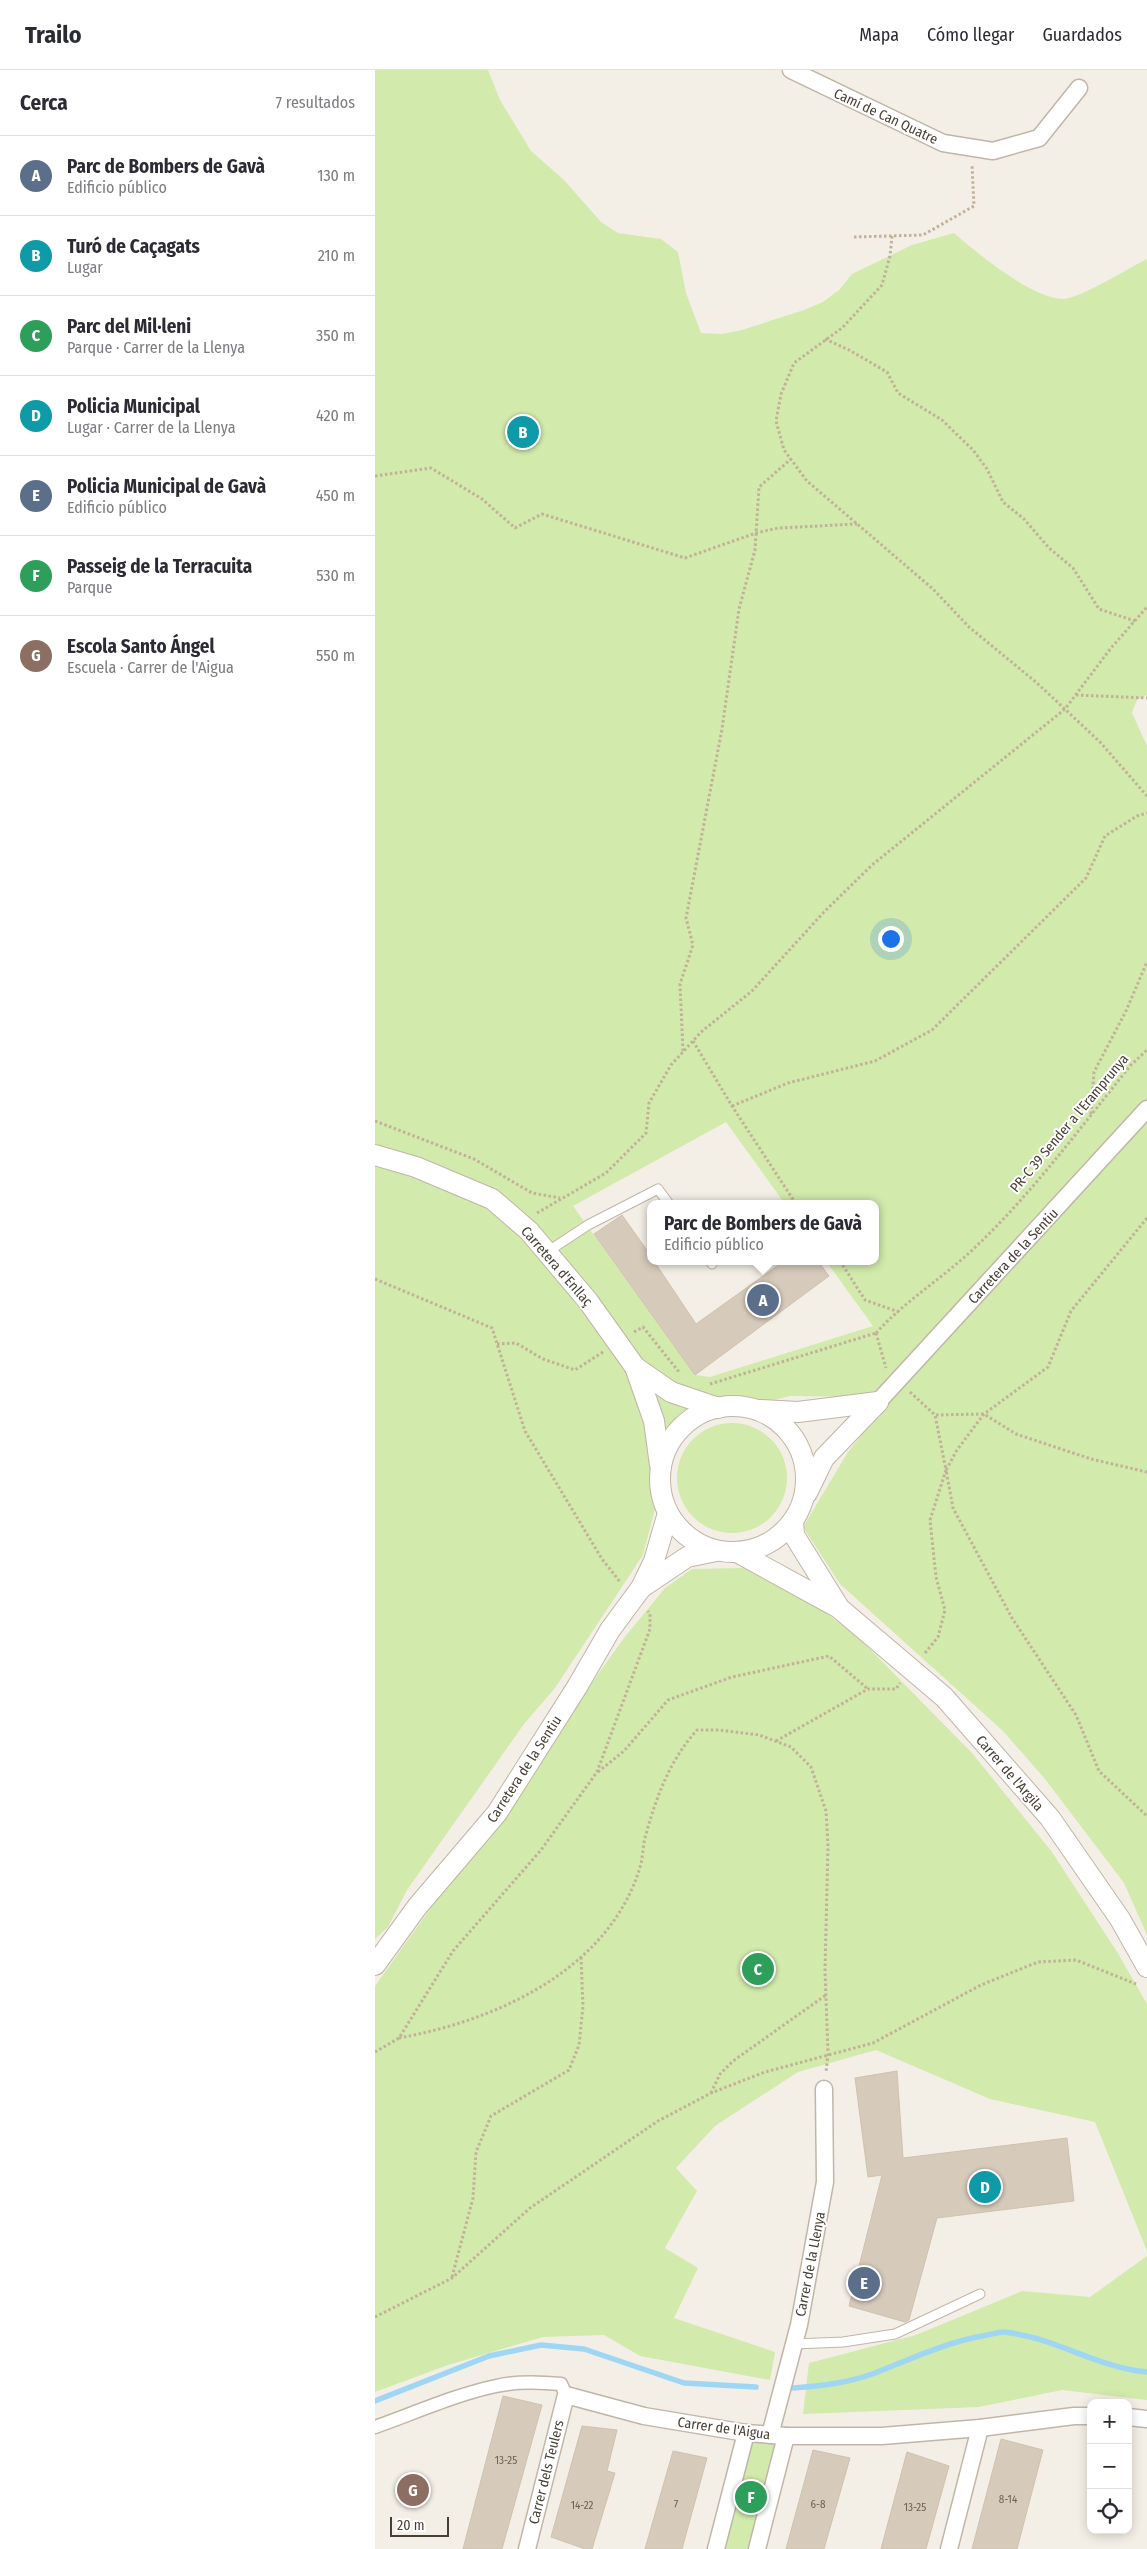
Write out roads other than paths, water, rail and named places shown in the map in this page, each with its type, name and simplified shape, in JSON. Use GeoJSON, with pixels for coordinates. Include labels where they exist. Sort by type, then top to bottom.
{"type":"FeatureCollection","features":[{"type":"Feature","properties":{"kind":"street","name":"Camí de Can Quatre"},"geometry":{"type":"LineString","coordinates":[[791,70],[943,143],[993,151],[1039,138],[1079,88]]}},
{"type":"Feature","properties":{"kind":"street","name":"Carretera de la Sentiu"},"geometry":{"type":"LineString","coordinates":[[804,1499],[824,1458],[1147,1110]]}},
{"type":"Feature","properties":{"kind":"street","name":"Carretera d'Enllaç"},"geometry":{"type":"LineString","coordinates":[[375,1155],[416,1167],[492,1199],[532,1235],[588,1301],[635,1368],[654,1421],[661,1468]]}},
{"type":"Feature","properties":{"kind":"street","name":"Carretera d'Enllaç"},"geometry":{"type":"LineString","coordinates":[[635,1368],[671,1392],[718,1408]]}},
{"type":"Feature","properties":{"kind":"street"},"geometry":{"type":"LineString","coordinates":[[755,1410],[775,1420],[786,1430],[802,1454],[807,1476],[804,1499],[793,1521],[778,1537],[759,1548],[737,1552],[716,1551],[697,1543],[680,1530],[667,1513],[661,1491],[661,1468],[667,1447],[680,1429],[698,1416],[718,1408],[737,1406],[755,1410],[798,1412],[878,1402]]}},
{"type":"Feature","properties":{"kind":"street","name":"Carretera de la Sentiu"},"geometry":{"type":"LineString","coordinates":[[375,1965],[417,1907],[497,1813],[577,1687],[610,1630],[637,1592],[654,1561],[667,1513]]}},
{"type":"Feature","properties":{"kind":"street","name":"Carrer de l'Argila"},"geometry":{"type":"LineString","coordinates":[[793,1521],[794,1535],[839,1608]]}},
{"type":"Feature","properties":{"kind":"street","name":"Carretera de la Sentiu"},"geometry":{"type":"LineString","coordinates":[[637,1592],[687,1557],[716,1551]]}},
{"type":"Feature","properties":{"kind":"street","name":"Carrer de l'Argila"},"geometry":{"type":"LineString","coordinates":[[737,1552],[839,1608],[944,1697],[1050,1818],[1120,1919],[1147,1966]]}},
{"type":"Feature","properties":{"kind":"street","name":"Carrer de la Llenya"},"geometry":{"type":"LineString","coordinates":[[757,2549],[825,2182],[824,2090]]}},
{"type":"Feature","properties":{"kind":"street","name":"Carrer de l'Aigua"},"geometry":{"type":"LineString","coordinates":[[375,2427],[454,2397],[497,2385],[534,2382],[561,2384],[566,2395],[644,2416],[746,2433],[778,2436],[882,2436],[980,2428],[1087,2416]]}},
{"type":"Feature","properties":{"kind":"street","name":"Carrer dels Teulers"},"geometry":{"type":"LineString","coordinates":[[527,2549],[566,2395]]}},
{"type":"Feature","properties":{"kind":"street"},"geometry":{"type":"LineString","coordinates":[[1132,2417],[1147,2419]]}},
{"type":"Feature","properties":{"kind":"street"},"geometry":{"type":"LineString","coordinates":[[949,2549],[980,2428]]}},
{"type":"Feature","properties":{"kind":"street"},"geometry":{"type":"LineString","coordinates":[[716,2549],[746,2433]]}},
{"type":"Feature","properties":{"kind":"lane"},"geometry":{"type":"LineString","coordinates":[[547,1252],[587,1225],[658,1189],[666,1200]]}},
{"type":"Feature","properties":{"kind":"lane"},"geometry":{"type":"LineString","coordinates":[[794,2344],[843,2342],[895,2334],[980,2294]]}},
{"type":"Feature","properties":{"kind":"waterway"},"geometry":{"type":"LineString","coordinates":[[793,2388],[845,2382],[875,2373],[954,2343],[1004,2332],[1041,2340],[1111,2365],[1147,2372]]}},
{"type":"Feature","properties":{"kind":"waterway"},"geometry":{"type":"LineString","coordinates":[[375,2401],[489,2356],[541,2345],[584,2349],[684,2383],[756,2387]]}},
{"type":"Feature","properties":{"kind":"place","name":"Turó de Caçagats"},"geometry":{"type":"Point","coordinates":[523,432]}},
{"type":"Feature","properties":{"kind":"place","name":"Parc de Bombers de Gavà"},"geometry":{"type":"Point","coordinates":[763,1300]}},
{"type":"Feature","properties":{"kind":"place","name":"Parc del Mil·leni"},"geometry":{"type":"Point","coordinates":[758,1969]}},
{"type":"Feature","properties":{"kind":"place","name":"Policia Municipal"},"geometry":{"type":"Point","coordinates":[985,2187]}},
{"type":"Feature","properties":{"kind":"place","name":"Policia Municipal de Gavà"},"geometry":{"type":"Point","coordinates":[864,2283]}},
{"type":"Feature","properties":{"kind":"place","name":"Escola Santo Ángel"},"geometry":{"type":"Point","coordinates":[413,2490]}},
{"type":"Feature","properties":{"kind":"place","name":"Passeig de la Terracuita"},"geometry":{"type":"Point","coordinates":[751,2497]}}]}
